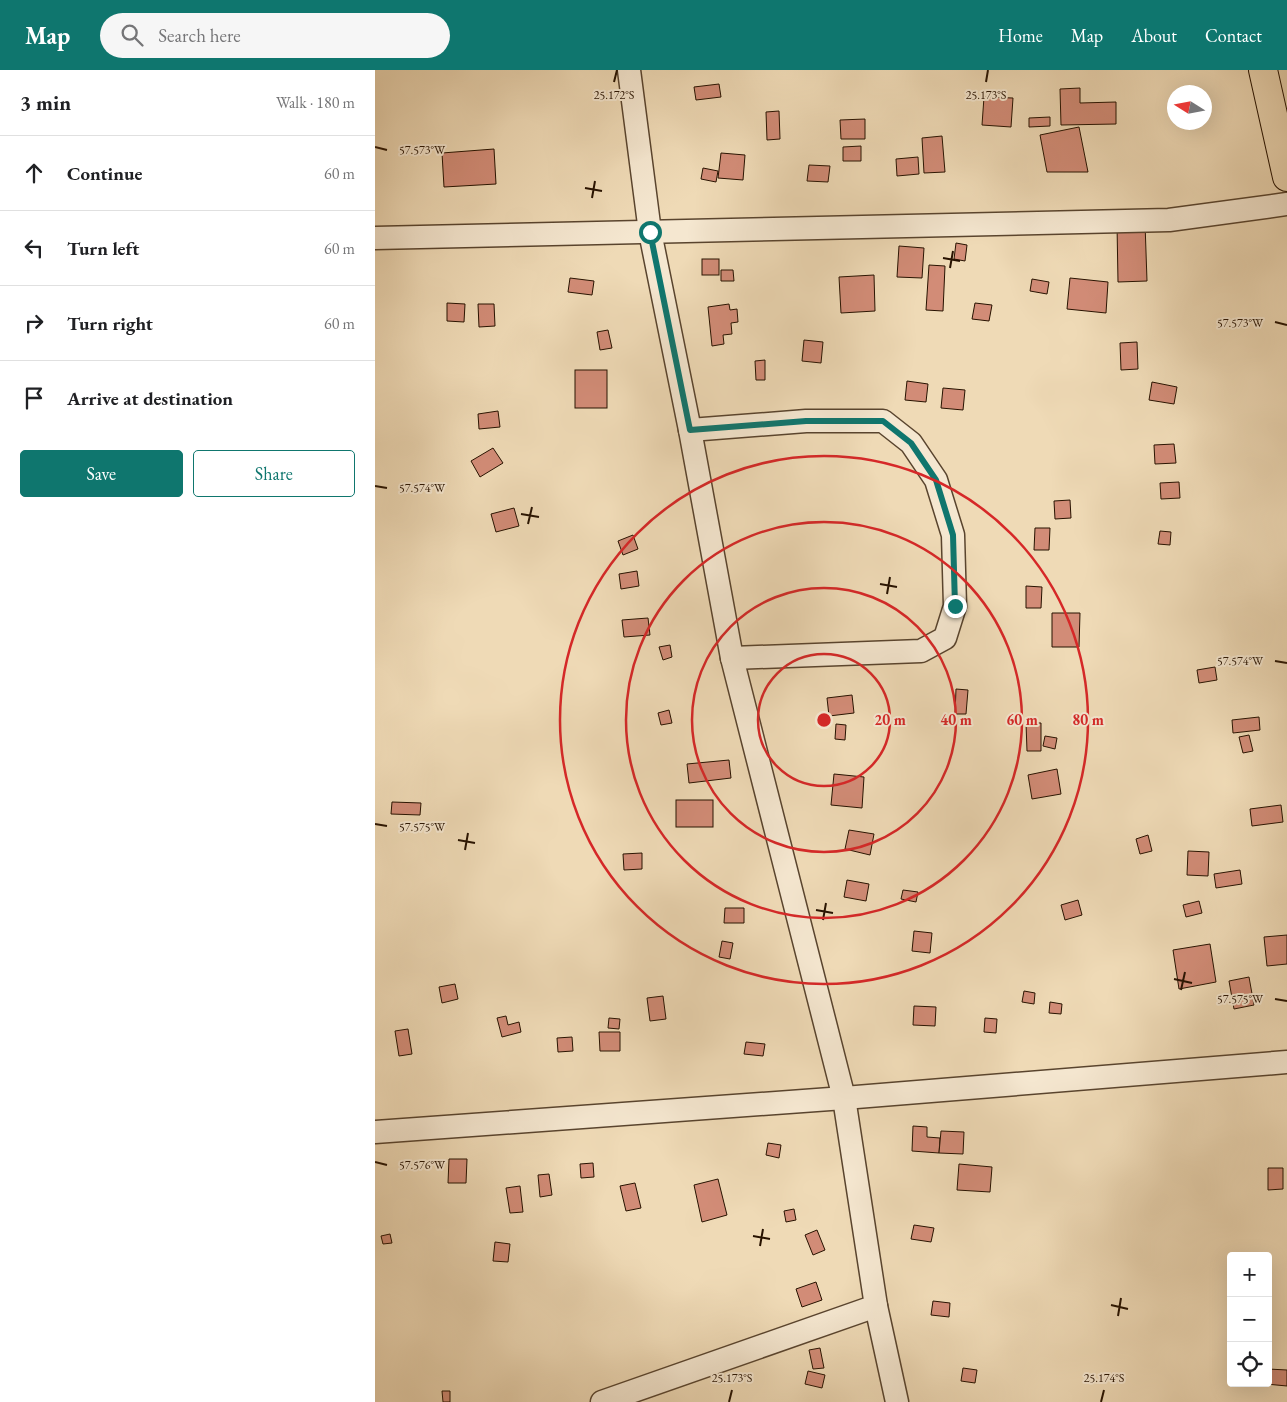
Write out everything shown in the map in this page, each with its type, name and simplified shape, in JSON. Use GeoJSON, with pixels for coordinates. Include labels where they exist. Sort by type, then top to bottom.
{"type":"FeatureCollection","features":[{"type":"Feature","properties":{"kind":"highway"},"geometry":{"type":"LineString","coordinates":[[1263,70],[1287,177]]}},
{"type":"Feature","properties":{"kind":"street"},"geometry":{"type":"LineString","coordinates":[[629,70],[650,232],[690,430],[732,658],[844,1098],[876,1306],[897,1402]]}},
{"type":"Feature","properties":{"kind":"street"},"geometry":{"type":"LineString","coordinates":[[375,238],[1169,220],[1287,204]]}},
{"type":"Feature","properties":{"kind":"street"},"geometry":{"type":"LineString","coordinates":[[690,430],[806,421],[883,421],[911,443],[936,480],[953,535],[955,606],[945,638],[921,651],[732,658]]}},
{"type":"Feature","properties":{"kind":"street"},"geometry":{"type":"LineString","coordinates":[[375,1132],[844,1098],[1287,1062]]}},
{"type":"Feature","properties":{"kind":"street"},"geometry":{"type":"LineString","coordinates":[[602,1402],[876,1306]]}},
{"type":"Feature","properties":{"kind":"building"},"geometry":{"type":"Polygon","coordinates":[[[719,84],[721,97],[696,100],[694,87],[719,84]]]}},
{"type":"Feature","properties":{"kind":"building"},"geometry":{"type":"Polygon","coordinates":[[[1080,88],[1080,103],[1116,102],[1116,124],[1061,125],[1060,89],[1080,88]]]}},
{"type":"Feature","properties":{"kind":"building"},"geometry":{"type":"Polygon","coordinates":[[[984,97],[1013,98],[1011,127],[982,125],[984,97]]]}},
{"type":"Feature","properties":{"kind":"building"},"geometry":{"type":"Polygon","coordinates":[[[779,111],[780,139],[767,140],[766,112],[779,111]]]}},
{"type":"Feature","properties":{"kind":"building"},"geometry":{"type":"Polygon","coordinates":[[[1050,117],[1050,126],[1029,127],[1029,118],[1050,117]]]}},
{"type":"Feature","properties":{"kind":"building"},"geometry":{"type":"Polygon","coordinates":[[[865,119],[865,139],[841,139],[840,120],[865,119]]]}},
{"type":"Feature","properties":{"kind":"building"},"geometry":{"type":"Polygon","coordinates":[[[1079,127],[1088,172],[1047,172],[1040,135],[1079,127]]]}},
{"type":"Feature","properties":{"kind":"building"},"geometry":{"type":"Polygon","coordinates":[[[942,136],[945,172],[924,173],[922,138],[942,136]]]}},
{"type":"Feature","properties":{"kind":"building"},"geometry":{"type":"Polygon","coordinates":[[[861,146],[861,161],[843,161],[843,147],[861,146]]]}},
{"type":"Feature","properties":{"kind":"building"},"geometry":{"type":"Polygon","coordinates":[[[494,149],[496,184],[444,187],[442,153],[494,149]]]}},
{"type":"Feature","properties":{"kind":"building"},"geometry":{"type":"Polygon","coordinates":[[[721,153],[745,155],[743,180],[718,178],[721,153]]]}},
{"type":"Feature","properties":{"kind":"building"},"geometry":{"type":"Polygon","coordinates":[[[918,157],[919,174],[897,176],[896,159],[918,157]]]}},
{"type":"Feature","properties":{"kind":"building"},"geometry":{"type":"Polygon","coordinates":[[[809,165],[830,166],[828,182],[807,181],[809,165]]]}},
{"type":"Feature","properties":{"kind":"building"},"geometry":{"type":"Polygon","coordinates":[[[703,168],[718,171],[716,182],[701,179],[703,168]]]}},
{"type":"Feature","properties":{"kind":"building"},"geometry":{"type":"Polygon","coordinates":[[[1145,223],[1147,281],[1118,282],[1117,224],[1145,223]]]}},
{"type":"Feature","properties":{"kind":"building"},"geometry":{"type":"Polygon","coordinates":[[[956,243],[967,245],[965,261],[954,259],[956,243]]]}},
{"type":"Feature","properties":{"kind":"building"},"geometry":{"type":"Polygon","coordinates":[[[899,246],[924,248],[922,278],[897,277],[899,246]]]}},
{"type":"Feature","properties":{"kind":"building"},"geometry":{"type":"Polygon","coordinates":[[[702,259],[719,259],[719,275],[702,275],[702,259]]]}},
{"type":"Feature","properties":{"kind":"building"},"geometry":{"type":"Polygon","coordinates":[[[929,265],[945,266],[943,311],[926,310],[929,265]]]}},
{"type":"Feature","properties":{"kind":"building"},"geometry":{"type":"Polygon","coordinates":[[[721,270],[733,270],[734,281],[721,281],[721,270]]]}},
{"type":"Feature","properties":{"kind":"building"},"geometry":{"type":"Polygon","coordinates":[[[874,275],[875,311],[841,313],[839,277],[874,275]]]}},
{"type":"Feature","properties":{"kind":"building"},"geometry":{"type":"Polygon","coordinates":[[[570,278],[594,281],[592,295],[568,292],[570,278]]]}},
{"type":"Feature","properties":{"kind":"building"},"geometry":{"type":"Polygon","coordinates":[[[1070,278],[1108,282],[1106,313],[1067,309],[1070,278]]]}},
{"type":"Feature","properties":{"kind":"building"},"geometry":{"type":"Polygon","coordinates":[[[1032,279],[1049,282],[1047,294],[1030,291],[1032,279]]]}},
{"type":"Feature","properties":{"kind":"building"},"geometry":{"type":"Polygon","coordinates":[[[447,303],[465,304],[464,322],[447,321],[447,303]]]}},
{"type":"Feature","properties":{"kind":"building"},"geometry":{"type":"Polygon","coordinates":[[[975,303],[992,305],[989,321],[972,319],[975,303]]]}},
{"type":"Feature","properties":{"kind":"building"},"geometry":{"type":"Polygon","coordinates":[[[478,304],[494,304],[495,326],[479,327],[478,304]]]}},
{"type":"Feature","properties":{"kind":"building"},"geometry":{"type":"Polygon","coordinates":[[[729,304],[730,310],[737,309],[738,322],[731,323],[732,334],[723,335],[724,344],[712,346],[708,307],[729,304]]]}},
{"type":"Feature","properties":{"kind":"building"},"geometry":{"type":"Polygon","coordinates":[[[608,330],[612,348],[600,350],[597,332],[608,330]]]}},
{"type":"Feature","properties":{"kind":"building"},"geometry":{"type":"Polygon","coordinates":[[[804,340],[823,342],[821,363],[802,361],[804,340]]]}},
{"type":"Feature","properties":{"kind":"building"},"geometry":{"type":"Polygon","coordinates":[[[1137,342],[1138,369],[1121,370],[1120,343],[1137,342]]]}},
{"type":"Feature","properties":{"kind":"building"},"geometry":{"type":"Polygon","coordinates":[[[765,360],[765,380],[756,380],[755,361],[765,360]]]}},
{"type":"Feature","properties":{"kind":"building"},"geometry":{"type":"Polygon","coordinates":[[[575,370],[607,370],[607,408],[575,408],[575,370]]]}},
{"type":"Feature","properties":{"kind":"building"},"geometry":{"type":"Polygon","coordinates":[[[907,381],[928,384],[926,402],[905,400],[907,381]]]}},
{"type":"Feature","properties":{"kind":"building"},"geometry":{"type":"Polygon","coordinates":[[[1152,382],[1177,387],[1174,404],[1149,400],[1152,382]]]}},
{"type":"Feature","properties":{"kind":"building"},"geometry":{"type":"Polygon","coordinates":[[[943,388],[965,390],[963,410],[941,408],[943,388]]]}},
{"type":"Feature","properties":{"kind":"building"},"geometry":{"type":"Polygon","coordinates":[[[498,411],[500,427],[479,429],[478,414],[498,411]]]}},
{"type":"Feature","properties":{"kind":"building"},"geometry":{"type":"Polygon","coordinates":[[[1174,444],[1176,463],[1155,464],[1154,445],[1174,444]]]}},
{"type":"Feature","properties":{"kind":"building"},"geometry":{"type":"Polygon","coordinates":[[[493,448],[503,463],[480,477],[471,461],[493,448]]]}},
{"type":"Feature","properties":{"kind":"building"},"geometry":{"type":"Polygon","coordinates":[[[1179,482],[1180,498],[1161,499],[1160,483],[1179,482]]]}},
{"type":"Feature","properties":{"kind":"building"},"geometry":{"type":"Polygon","coordinates":[[[1070,500],[1071,518],[1055,519],[1054,501],[1070,500]]]}},
{"type":"Feature","properties":{"kind":"building"},"geometry":{"type":"Polygon","coordinates":[[[514,508],[519,526],[496,532],[491,514],[514,508]]]}},
{"type":"Feature","properties":{"kind":"building"},"geometry":{"type":"Polygon","coordinates":[[[1035,528],[1050,528],[1049,550],[1034,550],[1035,528]]]}},
{"type":"Feature","properties":{"kind":"building"},"geometry":{"type":"Polygon","coordinates":[[[1160,531],[1171,532],[1170,545],[1158,544],[1160,531]]]}},
{"type":"Feature","properties":{"kind":"building"},"geometry":{"type":"Polygon","coordinates":[[[633,535],[638,549],[623,555],[618,541],[633,535]]]}},
{"type":"Feature","properties":{"kind":"building"},"geometry":{"type":"Polygon","coordinates":[[[637,571],[639,586],[621,589],[619,574],[637,571]]]}},
{"type":"Feature","properties":{"kind":"building"},"geometry":{"type":"Polygon","coordinates":[[[1026,586],[1042,587],[1041,608],[1026,608],[1026,586]]]}},
{"type":"Feature","properties":{"kind":"building"},"geometry":{"type":"Polygon","coordinates":[[[1052,613],[1080,613],[1079,647],[1052,647],[1052,613]]]}},
{"type":"Feature","properties":{"kind":"building"},"geometry":{"type":"Polygon","coordinates":[[[648,618],[650,635],[624,637],[622,620],[648,618]]]}},
{"type":"Feature","properties":{"kind":"building"},"geometry":{"type":"Polygon","coordinates":[[[670,645],[672,657],[663,660],[659,647],[670,645]]]}},
{"type":"Feature","properties":{"kind":"building"},"geometry":{"type":"Polygon","coordinates":[[[1215,667],[1217,680],[1199,683],[1197,670],[1215,667]]]}},
{"type":"Feature","properties":{"kind":"building"},"geometry":{"type":"Polygon","coordinates":[[[956,689],[968,690],[966,714],[955,714],[956,689]]]}},
{"type":"Feature","properties":{"kind":"building"},"geometry":{"type":"Polygon","coordinates":[[[852,695],[854,713],[829,716],[827,698],[852,695]]]}},
{"type":"Feature","properties":{"kind":"building"},"geometry":{"type":"Polygon","coordinates":[[[669,710],[672,723],[661,725],[658,713],[669,710]]]}},
{"type":"Feature","properties":{"kind":"building"},"geometry":{"type":"Polygon","coordinates":[[[1259,717],[1260,730],[1233,733],[1232,720],[1259,717]]]}},
{"type":"Feature","properties":{"kind":"building"},"geometry":{"type":"Polygon","coordinates":[[[1026,723],[1041,723],[1041,751],[1027,751],[1026,723]]]}},
{"type":"Feature","properties":{"kind":"building"},"geometry":{"type":"Polygon","coordinates":[[[836,724],[846,725],[845,740],[835,739],[836,724]]]}},
{"type":"Feature","properties":{"kind":"building"},"geometry":{"type":"Polygon","coordinates":[[[1249,735],[1253,751],[1243,753],[1239,737],[1249,735]]]}},
{"type":"Feature","properties":{"kind":"building"},"geometry":{"type":"Polygon","coordinates":[[[1045,736],[1057,738],[1055,749],[1043,746],[1045,736]]]}},
{"type":"Feature","properties":{"kind":"building"},"geometry":{"type":"Polygon","coordinates":[[[729,760],[731,778],[689,783],[687,764],[729,760]]]}},
{"type":"Feature","properties":{"kind":"building"},"geometry":{"type":"Polygon","coordinates":[[[1057,769],[1061,794],[1032,799],[1028,775],[1057,769]]]}},
{"type":"Feature","properties":{"kind":"building"},"geometry":{"type":"Polygon","coordinates":[[[834,774],[864,777],[862,808],[831,805],[834,774]]]}},
{"type":"Feature","properties":{"kind":"building"},"geometry":{"type":"Polygon","coordinates":[[[676,800],[713,800],[713,827],[676,827],[676,800]]]}},
{"type":"Feature","properties":{"kind":"building"},"geometry":{"type":"Polygon","coordinates":[[[392,802],[421,803],[420,815],[391,814],[392,802]]]}},
{"type":"Feature","properties":{"kind":"building"},"geometry":{"type":"Polygon","coordinates":[[[1281,805],[1283,822],[1252,826],[1250,809],[1281,805]]]}},
{"type":"Feature","properties":{"kind":"building"},"geometry":{"type":"Polygon","coordinates":[[[849,830],[874,834],[870,855],[845,849],[849,830]]]}},
{"type":"Feature","properties":{"kind":"building"},"geometry":{"type":"Polygon","coordinates":[[[1148,835],[1152,851],[1140,854],[1136,839],[1148,835]]]}},
{"type":"Feature","properties":{"kind":"building"},"geometry":{"type":"Polygon","coordinates":[[[1188,851],[1209,852],[1208,876],[1187,875],[1188,851]]]}},
{"type":"Feature","properties":{"kind":"building"},"geometry":{"type":"Polygon","coordinates":[[[642,853],[642,869],[624,870],[623,854],[642,853]]]}},
{"type":"Feature","properties":{"kind":"building"},"geometry":{"type":"Polygon","coordinates":[[[1240,870],[1242,884],[1216,888],[1214,874],[1240,870]]]}},
{"type":"Feature","properties":{"kind":"building"},"geometry":{"type":"Polygon","coordinates":[[[847,880],[869,884],[866,901],[844,897],[847,880]]]}},
{"type":"Feature","properties":{"kind":"building"},"geometry":{"type":"Polygon","coordinates":[[[903,890],[918,892],[916,902],[901,899],[903,890]]]}},
{"type":"Feature","properties":{"kind":"building"},"geometry":{"type":"Polygon","coordinates":[[[1078,900],[1082,915],[1065,920],[1061,905],[1078,900]]]}},
{"type":"Feature","properties":{"kind":"building"},"geometry":{"type":"Polygon","coordinates":[[[1199,901],[1202,913],[1186,917],[1183,905],[1199,901]]]}},
{"type":"Feature","properties":{"kind":"building"},"geometry":{"type":"Polygon","coordinates":[[[725,908],[744,908],[744,923],[724,923],[725,908]]]}},
{"type":"Feature","properties":{"kind":"building"},"geometry":{"type":"Polygon","coordinates":[[[914,931],[932,933],[930,953],[912,951],[914,931]]]}},
{"type":"Feature","properties":{"kind":"building"},"geometry":{"type":"Polygon","coordinates":[[[1287,935],[1287,964],[1267,966],[1264,937],[1287,935]]]}},
{"type":"Feature","properties":{"kind":"building"},"geometry":{"type":"Polygon","coordinates":[[[722,941],[733,943],[730,959],[719,957],[722,941]]]}},
{"type":"Feature","properties":{"kind":"building"},"geometry":{"type":"Polygon","coordinates":[[[1210,944],[1216,982],[1179,989],[1173,950],[1210,944]]]}},
{"type":"Feature","properties":{"kind":"building"},"geometry":{"type":"Polygon","coordinates":[[[1249,977],[1254,1005],[1234,1009],[1229,981],[1249,977]]]}},
{"type":"Feature","properties":{"kind":"building"},"geometry":{"type":"Polygon","coordinates":[[[455,984],[458,999],[442,1003],[439,987],[455,984]]]}},
{"type":"Feature","properties":{"kind":"building"},"geometry":{"type":"Polygon","coordinates":[[[1024,991],[1035,993],[1034,1004],[1022,1002],[1024,991]]]}},
{"type":"Feature","properties":{"kind":"building"},"geometry":{"type":"Polygon","coordinates":[[[663,996],[666,1019],[650,1021],[647,998],[663,996]]]}},
{"type":"Feature","properties":{"kind":"building"},"geometry":{"type":"Polygon","coordinates":[[[1050,1002],[1062,1004],[1061,1014],[1049,1013],[1050,1002]]]}},
{"type":"Feature","properties":{"kind":"building"},"geometry":{"type":"Polygon","coordinates":[[[914,1006],[936,1007],[935,1026],[913,1025],[914,1006]]]}},
{"type":"Feature","properties":{"kind":"building"},"geometry":{"type":"Polygon","coordinates":[[[506,1016],[508,1025],[519,1022],[521,1032],[502,1037],[497,1018],[506,1016]]]}},
{"type":"Feature","properties":{"kind":"building"},"geometry":{"type":"Polygon","coordinates":[[[609,1018],[620,1019],[619,1029],[608,1028],[609,1018]]]}},
{"type":"Feature","properties":{"kind":"building"},"geometry":{"type":"Polygon","coordinates":[[[985,1018],[997,1019],[996,1033],[984,1032],[985,1018]]]}},
{"type":"Feature","properties":{"kind":"building"},"geometry":{"type":"Polygon","coordinates":[[[408,1029],[412,1054],[399,1056],[395,1031],[408,1029]]]}},
{"type":"Feature","properties":{"kind":"building"},"geometry":{"type":"Polygon","coordinates":[[[599,1032],[620,1032],[620,1051],[600,1051],[599,1032]]]}},
{"type":"Feature","properties":{"kind":"building"},"geometry":{"type":"Polygon","coordinates":[[[572,1037],[573,1051],[558,1052],[557,1038],[572,1037]]]}},
{"type":"Feature","properties":{"kind":"building"},"geometry":{"type":"Polygon","coordinates":[[[746,1042],[765,1044],[763,1056],[744,1054],[746,1042]]]}},
{"type":"Feature","properties":{"kind":"building"},"geometry":{"type":"Polygon","coordinates":[[[913,1126],[927,1127],[927,1137],[940,1138],[939,1153],[912,1151],[913,1126]]]}},
{"type":"Feature","properties":{"kind":"building"},"geometry":{"type":"Polygon","coordinates":[[[941,1131],[964,1132],[963,1154],[939,1153],[941,1131]]]}},
{"type":"Feature","properties":{"kind":"building"},"geometry":{"type":"Polygon","coordinates":[[[768,1143],[781,1145],[779,1158],[766,1155],[768,1143]]]}},
{"type":"Feature","properties":{"kind":"building"},"geometry":{"type":"Polygon","coordinates":[[[449,1159],[467,1159],[466,1183],[448,1183],[449,1159]]]}},
{"type":"Feature","properties":{"kind":"building"},"geometry":{"type":"Polygon","coordinates":[[[593,1163],[594,1177],[581,1178],[580,1164],[593,1163]]]}},
{"type":"Feature","properties":{"kind":"building"},"geometry":{"type":"Polygon","coordinates":[[[959,1164],[992,1167],[990,1192],[957,1190],[959,1164]]]}},
{"type":"Feature","properties":{"kind":"building"},"geometry":{"type":"Polygon","coordinates":[[[1268,1168],[1283,1168],[1283,1189],[1268,1190],[1268,1168]]]}},
{"type":"Feature","properties":{"kind":"building"},"geometry":{"type":"Polygon","coordinates":[[[549,1174],[552,1195],[540,1197],[538,1175],[549,1174]]]}},
{"type":"Feature","properties":{"kind":"building"},"geometry":{"type":"Polygon","coordinates":[[[718,1179],[727,1215],[702,1222],[694,1185],[718,1179]]]}},
{"type":"Feature","properties":{"kind":"building"},"geometry":{"type":"Polygon","coordinates":[[[635,1183],[641,1208],[626,1211],[620,1186],[635,1183]]]}},
{"type":"Feature","properties":{"kind":"building"},"geometry":{"type":"Polygon","coordinates":[[[520,1186],[523,1212],[510,1213],[506,1188],[520,1186]]]}},
{"type":"Feature","properties":{"kind":"building"},"geometry":{"type":"Polygon","coordinates":[[[794,1209],[796,1220],[786,1222],[784,1211],[794,1209]]]}},
{"type":"Feature","properties":{"kind":"building"},"geometry":{"type":"Polygon","coordinates":[[[914,1225],[934,1228],[931,1242],[911,1239],[914,1225]]]}},
{"type":"Feature","properties":{"kind":"building"},"geometry":{"type":"Polygon","coordinates":[[[817,1230],[825,1250],[813,1255],[805,1235],[817,1230]]]}},
{"type":"Feature","properties":{"kind":"building"},"geometry":{"type":"Polygon","coordinates":[[[390,1234],[392,1243],[383,1244],[381,1236],[390,1234]]]}},
{"type":"Feature","properties":{"kind":"building"},"geometry":{"type":"Polygon","coordinates":[[[495,1242],[510,1244],[508,1262],[493,1261],[495,1242]]]}},
{"type":"Feature","properties":{"kind":"building"},"geometry":{"type":"Polygon","coordinates":[[[816,1282],[822,1300],[802,1307],[796,1289],[816,1282]]]}},
{"type":"Feature","properties":{"kind":"building"},"geometry":{"type":"Polygon","coordinates":[[[933,1301],[950,1303],[949,1317],[931,1315],[933,1301]]]}},
{"type":"Feature","properties":{"kind":"building"},"geometry":{"type":"Polygon","coordinates":[[[820,1348],[824,1368],[813,1369],[809,1350],[820,1348]]]}},
{"type":"Feature","properties":{"kind":"building"},"geometry":{"type":"Polygon","coordinates":[[[963,1368],[977,1370],[975,1383],[961,1381],[963,1368]]]}},
{"type":"Feature","properties":{"kind":"building"},"geometry":{"type":"Polygon","coordinates":[[[1272,1369],[1287,1370],[1287,1386],[1272,1385],[1272,1369]]]}},
{"type":"Feature","properties":{"kind":"building"},"geometry":{"type":"Polygon","coordinates":[[[808,1371],[825,1375],[822,1388],[805,1384],[808,1371]]]}},
{"type":"Feature","properties":{"kind":"building"},"geometry":{"type":"Polygon","coordinates":[[[442,1391],[450,1391],[450,1402],[443,1402],[442,1391]]]}},
{"type":"Feature","properties":{"kind":"route"},"geometry":{"type":"LineString","coordinates":[[650,232],[690,430],[806,421],[883,421],[911,443],[936,480],[953,535],[955,606]]}}]}
